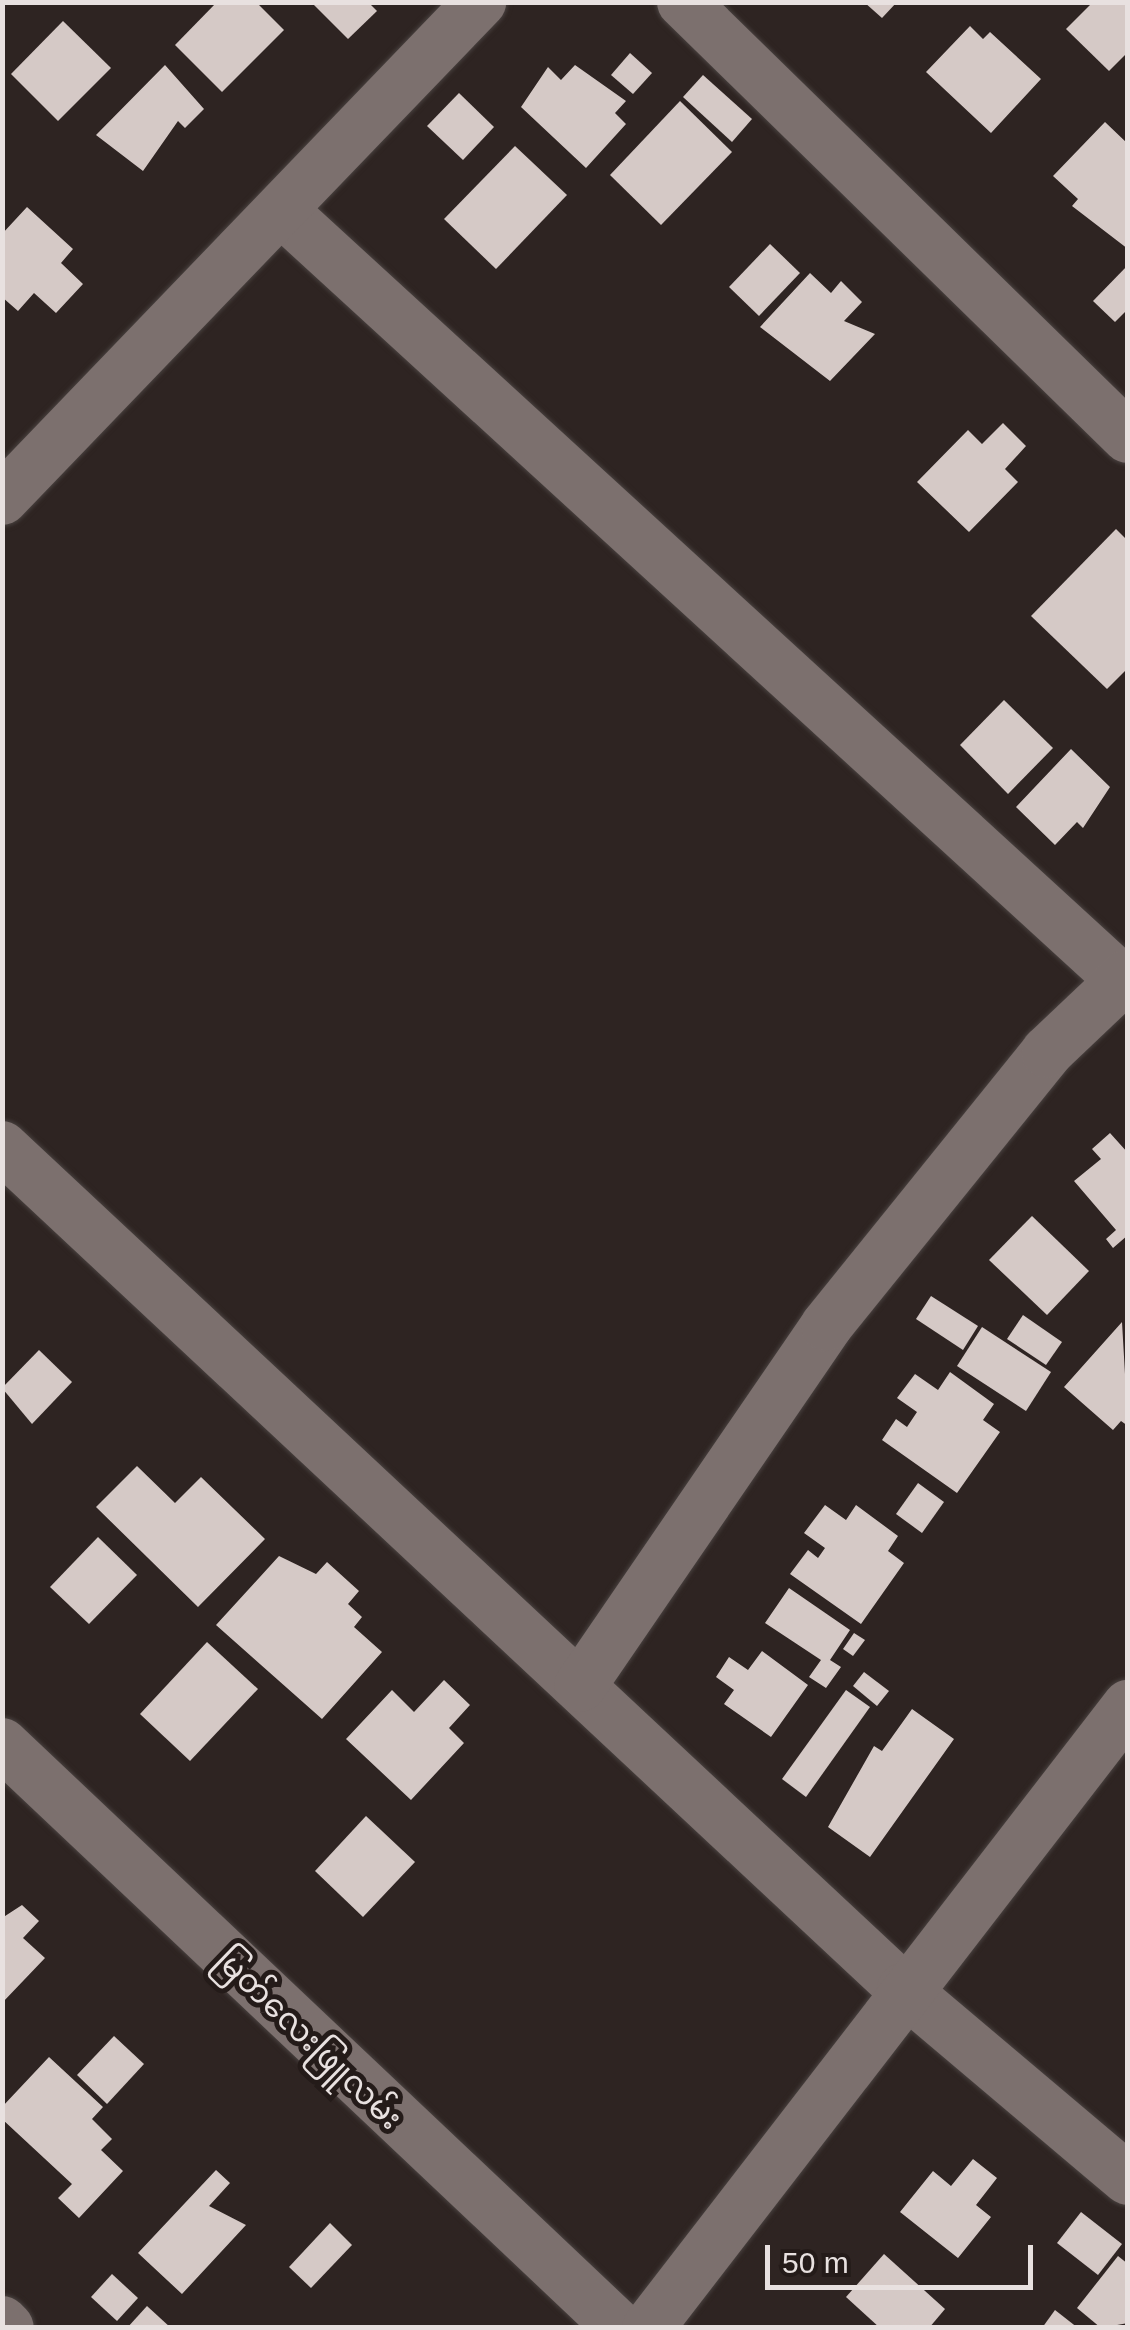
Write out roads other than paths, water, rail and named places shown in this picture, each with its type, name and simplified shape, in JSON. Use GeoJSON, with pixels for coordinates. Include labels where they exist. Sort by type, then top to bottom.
{"type":"FeatureCollection","features":[{"type":"Feature","properties":{"kind":"street"},"geometry":{"type":"LineString","coordinates":[[2,500],[480,2]]}},
{"type":"Feature","properties":{"kind":"street"},"geometry":{"type":"LineString","coordinates":[[683,2],[1128,436]]}},
{"type":"Feature","properties":{"kind":"street"},"geometry":{"type":"LineString","coordinates":[[281,210],[1125,978],[1047,1052],[826,1325],[580,1686]]}},
{"type":"Feature","properties":{"kind":"street"},"geometry":{"type":"LineString","coordinates":[[2,1147],[903,1990],[1128,2179]]}},
{"type":"Feature","properties":{"kind":"street"},"geometry":{"type":"LineString","coordinates":[[648,2328],[903,1990],[1128,1706]]}},
{"type":"Feature","properties":{"kind":"street","name":"မြတ်လေးဖြူလမ်း"},"geometry":{"type":"LineString","coordinates":[[2,1744],[620,2328]]}},
{"type":"Feature","properties":{"kind":"street"},"geometry":{"type":"LineString","coordinates":[[2,2322],[8,2328]]}}]}
